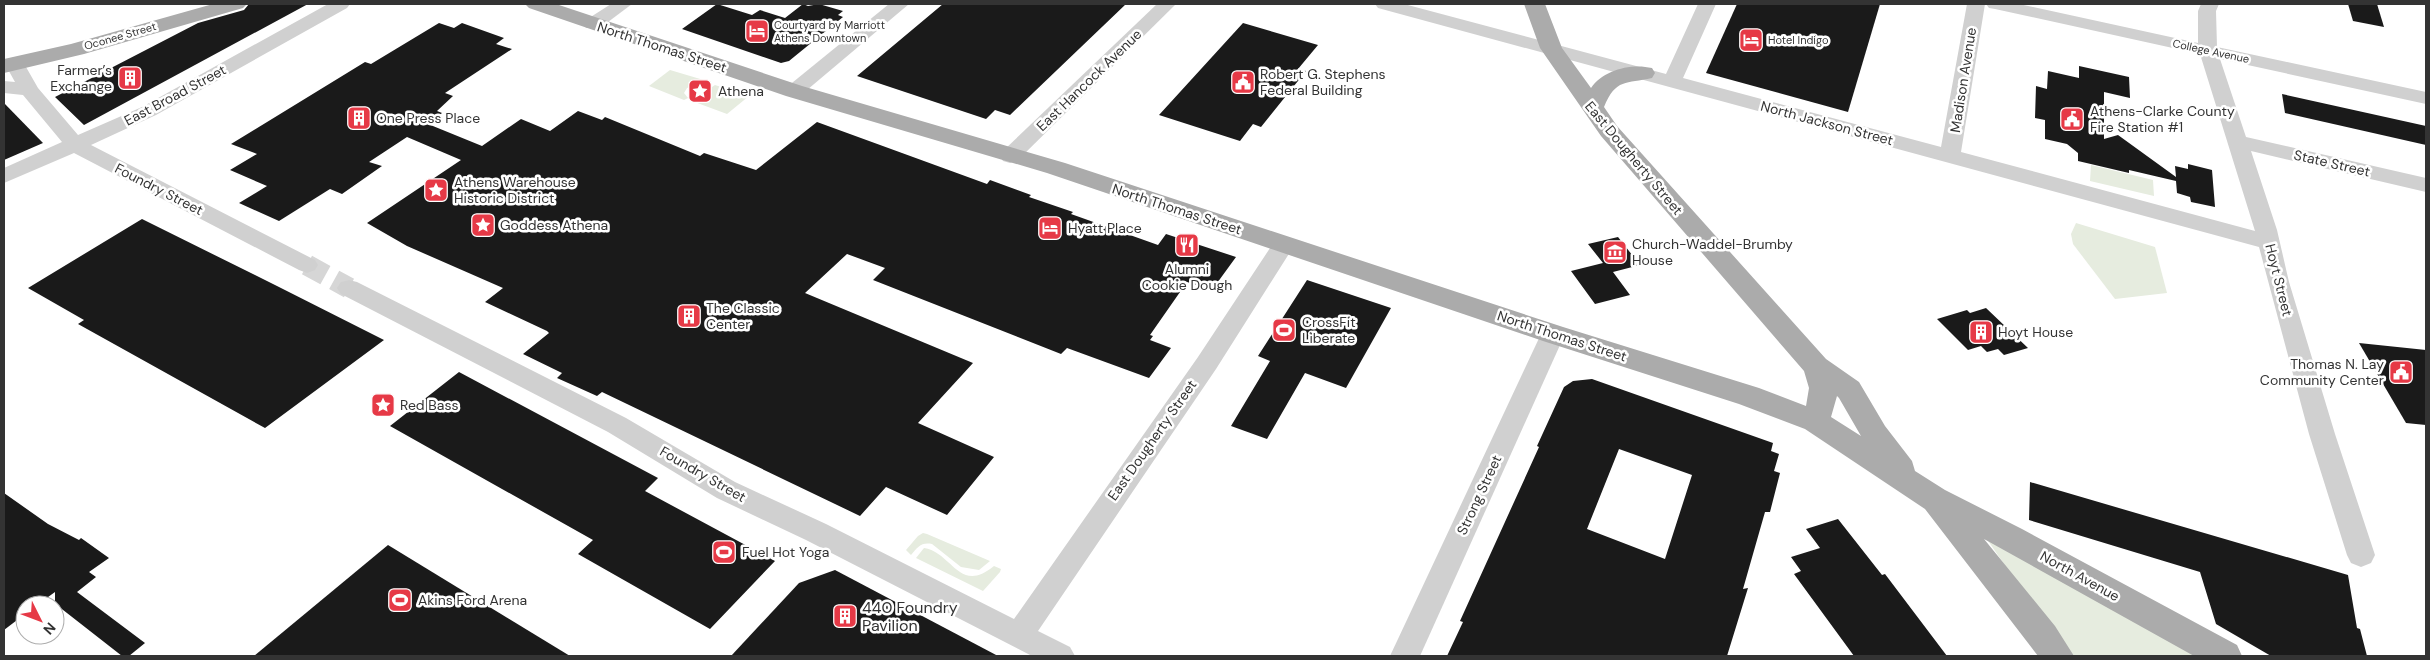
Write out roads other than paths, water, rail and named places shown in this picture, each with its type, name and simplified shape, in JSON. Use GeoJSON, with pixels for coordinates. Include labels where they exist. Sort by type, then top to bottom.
{"type":"FeatureCollection","features":[{"type":"Feature","properties":{"kind":"main road","name":"Oconee Street"},"geometry":{"type":"LineString","coordinates":[[9,65],[236,4]]}},
{"type":"Feature","properties":{"kind":"main road","name":"North Thomas Street"},"geometry":{"type":"LineString","coordinates":[[536,4],[794,91],[1056,168],[1553,334],[1749,396],[1816,421]]}},
{"type":"Feature","properties":{"kind":"main road","name":"East Dougherty Street"},"geometry":{"type":"LineString","coordinates":[[1535,4],[1551,48],[1592,108],[1692,228],[1816,366],[1823,380],[1825,392],[1816,421]]}},
{"type":"Feature","properties":{"kind":"main road"},"geometry":{"type":"LineString","coordinates":[[1592,108],[1598,91],[1609,80],[1618,76],[1644,74]]}},
{"type":"Feature","properties":{"kind":"main road"},"geometry":{"type":"LineString","coordinates":[[1816,366],[1848,390],[1875,434],[1909,480]]}},
{"type":"Feature","properties":{"kind":"main road","name":"North Avenue"},"geometry":{"type":"LineString","coordinates":[[1816,421],[1909,480],[1934,499],[2011,538],[2225,656]]}},
{"type":"Feature","properties":{"kind":"main road","name":"North Avenue"},"geometry":{"type":"LineString","coordinates":[[1934,499],[1980,560],[2033,622],[2057,656]]}},
{"type":"Feature","properties":{"kind":"street","name":"East Broad Street"},"geometry":{"type":"LineString","coordinates":[[4,176],[76,145],[175,97],[341,4]]}},
{"type":"Feature","properties":{"kind":"street"},"geometry":{"type":"LineString","coordinates":[[594,24],[624,4]]}},
{"type":"Feature","properties":{"kind":"street"},"geometry":{"type":"LineString","coordinates":[[794,91],[900,4]]}},
{"type":"Feature","properties":{"kind":"street","name":"East Hancock Avenue"},"geometry":{"type":"LineString","coordinates":[[1010,156],[1167,4]]}},
{"type":"Feature","properties":{"kind":"street","name":"North Jackson Street"},"geometry":{"type":"LineString","coordinates":[[1384,4],[2269,242]]}},
{"type":"Feature","properties":{"kind":"street"},"geometry":{"type":"LineString","coordinates":[[1672,81],[1708,4]]}},
{"type":"Feature","properties":{"kind":"street","name":"Madison Avenue"},"geometry":{"type":"LineString","coordinates":[[1950,157],[1976,4]]}},
{"type":"Feature","properties":{"kind":"street","name":"College Avenue"},"geometry":{"type":"LineString","coordinates":[[1995,4],[2426,98]]}},
{"type":"Feature","properties":{"kind":"street","name":"Hoyt Street"},"geometry":{"type":"LineString","coordinates":[[2210,4],[2207,11],[2206,24],[2208,51],[2269,242],[2278,282],[2322,434],[2361,556]]}},
{"type":"Feature","properties":{"kind":"street","name":"Foundry Street"},"geometry":{"type":"LineString","coordinates":[[9,65],[76,145],[307,265]]}},
{"type":"Feature","properties":{"kind":"street"},"geometry":{"type":"LineString","coordinates":[[4,87],[29,90]]}},
{"type":"Feature","properties":{"kind":"street","name":"State Street"},"geometry":{"type":"LineString","coordinates":[[2237,141],[2426,185]]}},
{"type":"Feature","properties":{"kind":"street","name":"East Dougherty Street"},"geometry":{"type":"LineString","coordinates":[[1019,635],[1207,363],[1284,244]]}},
{"type":"Feature","properties":{"kind":"street","name":"Foundry Street"},"geometry":{"type":"LineString","coordinates":[[349,288],[617,425],[726,490],[816,532],[1060,656]]}},
{"type":"Feature","properties":{"kind":"street","name":"Strong Street"},"geometry":{"type":"LineString","coordinates":[[1405,656],[1553,334]]}},
{"type":"Feature","properties":{"kind":"tunnel"},"geometry":{"type":"LineString","coordinates":[[307,265],[349,288]]}},
{"type":"Feature","properties":{"kind":"place","name":"Courtyard by Marriott Athens Downtown"},"geometry":{"type":"Point","coordinates":[757,31]}},
{"type":"Feature","properties":{"kind":"place","name":"Hotel Indigo"},"geometry":{"type":"Point","coordinates":[1751,40]}},
{"type":"Feature","properties":{"kind":"place","name":"Farmer’s Exchange"},"geometry":{"type":"Point","coordinates":[130,78]}},
{"type":"Feature","properties":{"kind":"place","name":"Robert G. Stephens Federal Building"},"geometry":{"type":"Point","coordinates":[1243,82]}},
{"type":"Feature","properties":{"kind":"place","name":"Athena"},"geometry":{"type":"Point","coordinates":[700,91]}},
{"type":"Feature","properties":{"kind":"place","name":"One Press Place"},"geometry":{"type":"Point","coordinates":[359,118]}},
{"type":"Feature","properties":{"kind":"place","name":"Athens-Clarke County Fire Station #1"},"geometry":{"type":"Point","coordinates":[2072,119]}},
{"type":"Feature","properties":{"kind":"place","name":"Athens Warehouse Historic District"},"geometry":{"type":"Point","coordinates":[436,190]}},
{"type":"Feature","properties":{"kind":"place","name":"Goddess Athena"},"geometry":{"type":"Point","coordinates":[483,225]}},
{"type":"Feature","properties":{"kind":"place","name":"Hyatt Place"},"geometry":{"type":"Point","coordinates":[1050,228]}},
{"type":"Feature","properties":{"kind":"place","name":"Alumni Cookie Dough"},"geometry":{"type":"Point","coordinates":[1187,245]}},
{"type":"Feature","properties":{"kind":"place","name":"Church-Waddel-Brumby House"},"geometry":{"type":"Point","coordinates":[1615,252]}},
{"type":"Feature","properties":{"kind":"place","name":"The Classic Center"},"geometry":{"type":"Point","coordinates":[689,316]}},
{"type":"Feature","properties":{"kind":"place","name":"CrossFit Liberate"},"geometry":{"type":"Point","coordinates":[1284,330]}},
{"type":"Feature","properties":{"kind":"place","name":"Hoyt House"},"geometry":{"type":"Point","coordinates":[1981,332]}},
{"type":"Feature","properties":{"kind":"place","name":"Thomas N. Lay Community Center"},"geometry":{"type":"Point","coordinates":[2401,372]}},
{"type":"Feature","properties":{"kind":"place","name":"Red Bass"},"geometry":{"type":"Point","coordinates":[383,405]}},
{"type":"Feature","properties":{"kind":"place","name":"Fuel Hot Yoga"},"geometry":{"type":"Point","coordinates":[724,552]}},
{"type":"Feature","properties":{"kind":"place","name":"Akins Ford Arena"},"geometry":{"type":"Point","coordinates":[400,600]}},
{"type":"Feature","properties":{"kind":"place","name":"440 Foundry Pavilion"},"geometry":{"type":"Point","coordinates":[845,616]}}]}
